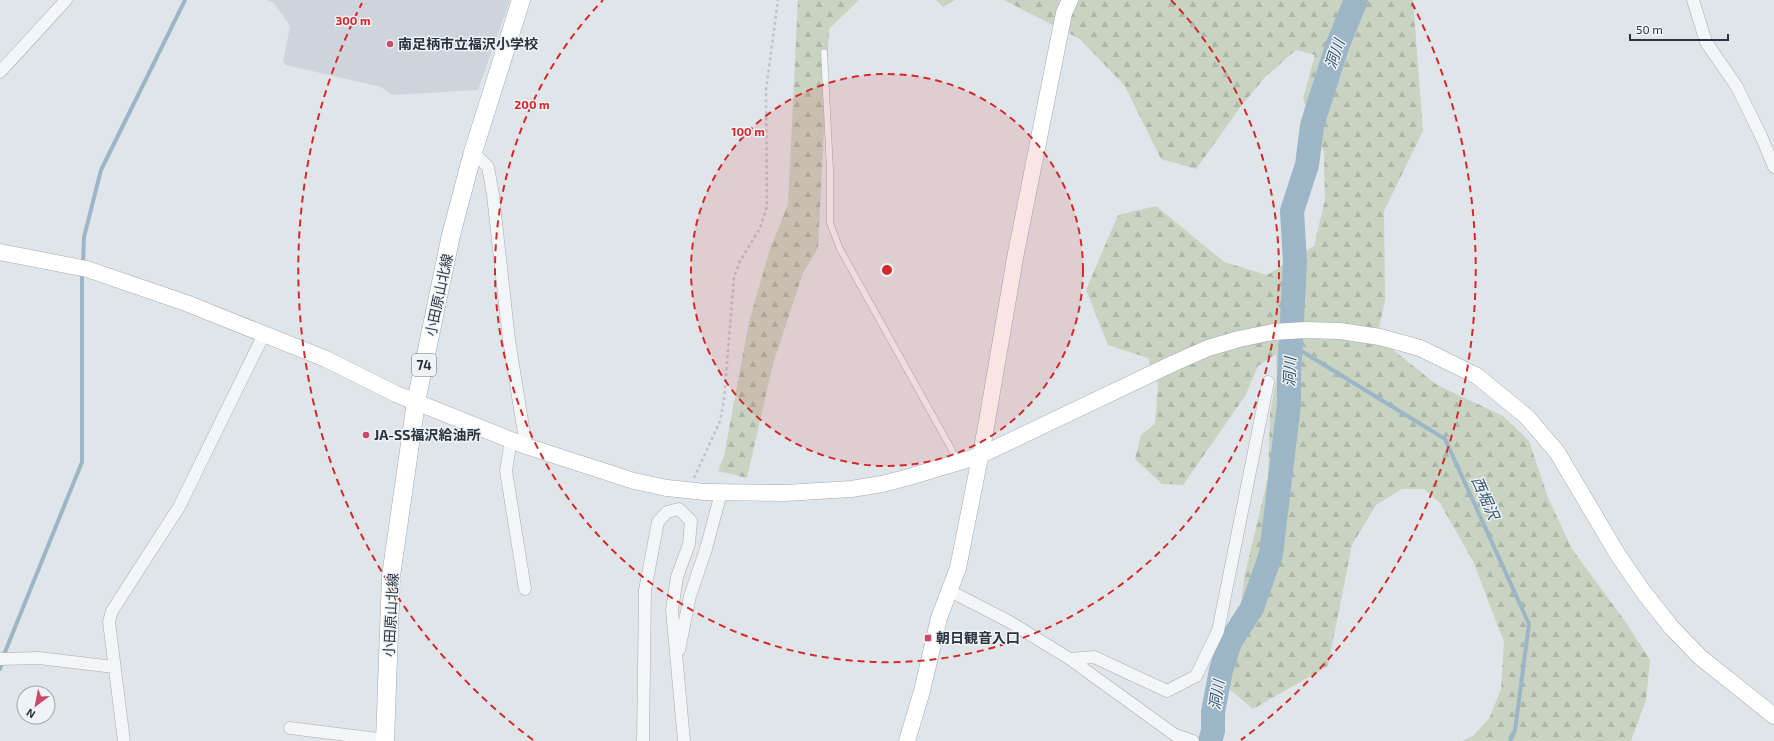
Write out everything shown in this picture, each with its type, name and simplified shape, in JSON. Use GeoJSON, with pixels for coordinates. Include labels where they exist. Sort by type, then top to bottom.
{"type":"FeatureCollection","features":[{"type":"Feature","properties":{"kind":"main road","name":"小田原山北線"},"geometry":{"type":"LineString","coordinates":[[386,740],[391,576],[416,402],[451,236],[473,152],[521,0]]}},
{"type":"Feature","properties":{"kind":"street"},"geometry":{"type":"LineString","coordinates":[[0,72],[66,0]]}},
{"type":"Feature","properties":{"kind":"street"},"geometry":{"type":"LineString","coordinates":[[907,741],[922,691],[939,618],[958,568],[979,456],[986,427],[1018,242],[1064,13],[1070,0]]}},
{"type":"Feature","properties":{"kind":"street"},"geometry":{"type":"LineString","coordinates":[[1693,0],[1706,42],[1737,87],[1761,136],[1774,167]]}},
{"type":"Feature","properties":{"kind":"street"},"geometry":{"type":"LineString","coordinates":[[473,152],[488,167],[493,195],[509,340],[526,446]]}},
{"type":"Feature","properties":{"kind":"street"},"geometry":{"type":"LineString","coordinates":[[0,252],[80,268],[186,303],[326,359],[395,394],[526,446],[634,481],[667,488],[713,492],[785,493],[851,489],[910,477],[979,456],[1208,348],[1239,339],[1273,332],[1305,330],[1340,331],[1380,336],[1420,348],[1477,376],[1527,417],[1557,452],[1618,555],[1642,590],[1671,627],[1700,657],[1774,716]]}},
{"type":"Feature","properties":{"kind":"street"},"geometry":{"type":"LineString","coordinates":[[124,741],[109,622],[112,611],[179,507],[264,334]]}},
{"type":"Feature","properties":{"kind":"street"},"geometry":{"type":"LineString","coordinates":[[1070,659],[1094,657],[1167,692],[1196,676],[1218,631],[1268,382]]}},
{"type":"Feature","properties":{"kind":"street"},"geometry":{"type":"LineString","coordinates":[[511,440],[506,471],[525,589]]}},
{"type":"Feature","properties":{"kind":"street"},"geometry":{"type":"LineString","coordinates":[[676,665],[690,596],[706,549],[713,492]]}},
{"type":"Feature","properties":{"kind":"street"},"geometry":{"type":"LineString","coordinates":[[643,741],[645,590],[658,522],[666,512],[679,510],[691,521],[689,544],[677,576],[672,610],[684,741]]}},
{"type":"Feature","properties":{"kind":"street"},"geometry":{"type":"LineString","coordinates":[[950,591],[1010,622],[1070,659],[1175,735],[1193,741]]}},
{"type":"Feature","properties":{"kind":"street"},"geometry":{"type":"LineString","coordinates":[[4,659],[39,658],[114,667]]}},
{"type":"Feature","properties":{"kind":"street"},"geometry":{"type":"LineString","coordinates":[[290,728],[386,740]]}},
{"type":"Feature","properties":{"kind":"lane"},"geometry":{"type":"LineString","coordinates":[[824,52],[830,170],[830,223],[840,249],[959,462]]}},
{"type":"Feature","properties":{"kind":"path"},"geometry":{"type":"LineString","coordinates":[[692,482],[720,421],[724,400],[734,277],[742,256],[760,228],[767,206],[766,90],[778,0]]}},
{"type":"Feature","properties":{"kind":"shaded area","name":"南足柄市立福沢小学校"},"geometry":{"type":"Polygon","coordinates":[[[267,0],[510,0],[478,90],[392,95],[381,87],[286,65],[283,62],[290,26],[274,3],[267,0]]]}},
{"type":"Feature","properties":{"kind":"green space"},"geometry":{"type":"Polygon","coordinates":[[[798,0],[859,0],[829,29],[818,248],[803,273],[773,364],[747,478],[718,471],[724,456],[749,322],[770,249],[788,204],[798,0]]]}},
{"type":"Feature","properties":{"kind":"green space"},"geometry":{"type":"Polygon","coordinates":[[[936,0],[955,0],[943,7],[936,0]]]}},
{"type":"Feature","properties":{"kind":"green space"},"geometry":{"type":"Polygon","coordinates":[[[1004,0],[1413,0],[1423,131],[1384,211],[1385,300],[1377,337],[1437,385],[1503,416],[1529,441],[1549,500],[1572,549],[1627,624],[1650,660],[1646,700],[1631,741],[1462,741],[1473,736],[1489,719],[1501,689],[1504,642],[1473,561],[1440,503],[1424,489],[1402,489],[1376,505],[1352,545],[1328,666],[1253,709],[1229,689],[1245,574],[1268,477],[1270,414],[1277,375],[1276,354],[1258,366],[1245,396],[1183,485],[1162,484],[1135,459],[1141,435],[1155,424],[1158,385],[1148,358],[1108,345],[1086,290],[1118,215],[1156,206],[1224,262],[1267,275],[1314,246],[1325,200],[1324,152],[1303,99],[1315,55],[1296,50],[1265,77],[1242,105],[1196,169],[1161,159],[1125,86],[1080,39],[1004,0]]]}},
{"type":"Feature","properties":{"kind":"waterway"},"geometry":{"type":"LineString","coordinates":[[83,264],[84,237],[101,170],[185,0]]}},
{"type":"Feature","properties":{"kind":"waterway","name":"洞川"},"geometry":{"type":"LineString","coordinates":[[1210,741],[1213,731],[1213,712],[1221,670],[1230,642],[1252,608],[1271,554],[1289,404],[1295,262],[1292,211],[1307,165],[1312,126],[1318,106],[1338,44],[1356,0]]}},
{"type":"Feature","properties":{"kind":"waterway"},"geometry":{"type":"LineString","coordinates":[[0,669],[5,652],[82,462],[82,271]]}},
{"type":"Feature","properties":{"kind":"waterway","name":"西堀沢"},"geometry":{"type":"LineString","coordinates":[[1290,344],[1445,439],[1529,624],[1515,730],[1510,741]]}},
{"type":"Feature","properties":{"kind":"place","name":"南足柄市立福沢小学校"},"geometry":{"type":"Point","coordinates":[390,44]}},
{"type":"Feature","properties":{"kind":"place","name":"JA-SS福沢給油所"},"geometry":{"type":"Point","coordinates":[366,435]}},
{"type":"Feature","properties":{"kind":"place","name":"朝日観音入口"},"geometry":{"type":"Point","coordinates":[928,638]}}]}
